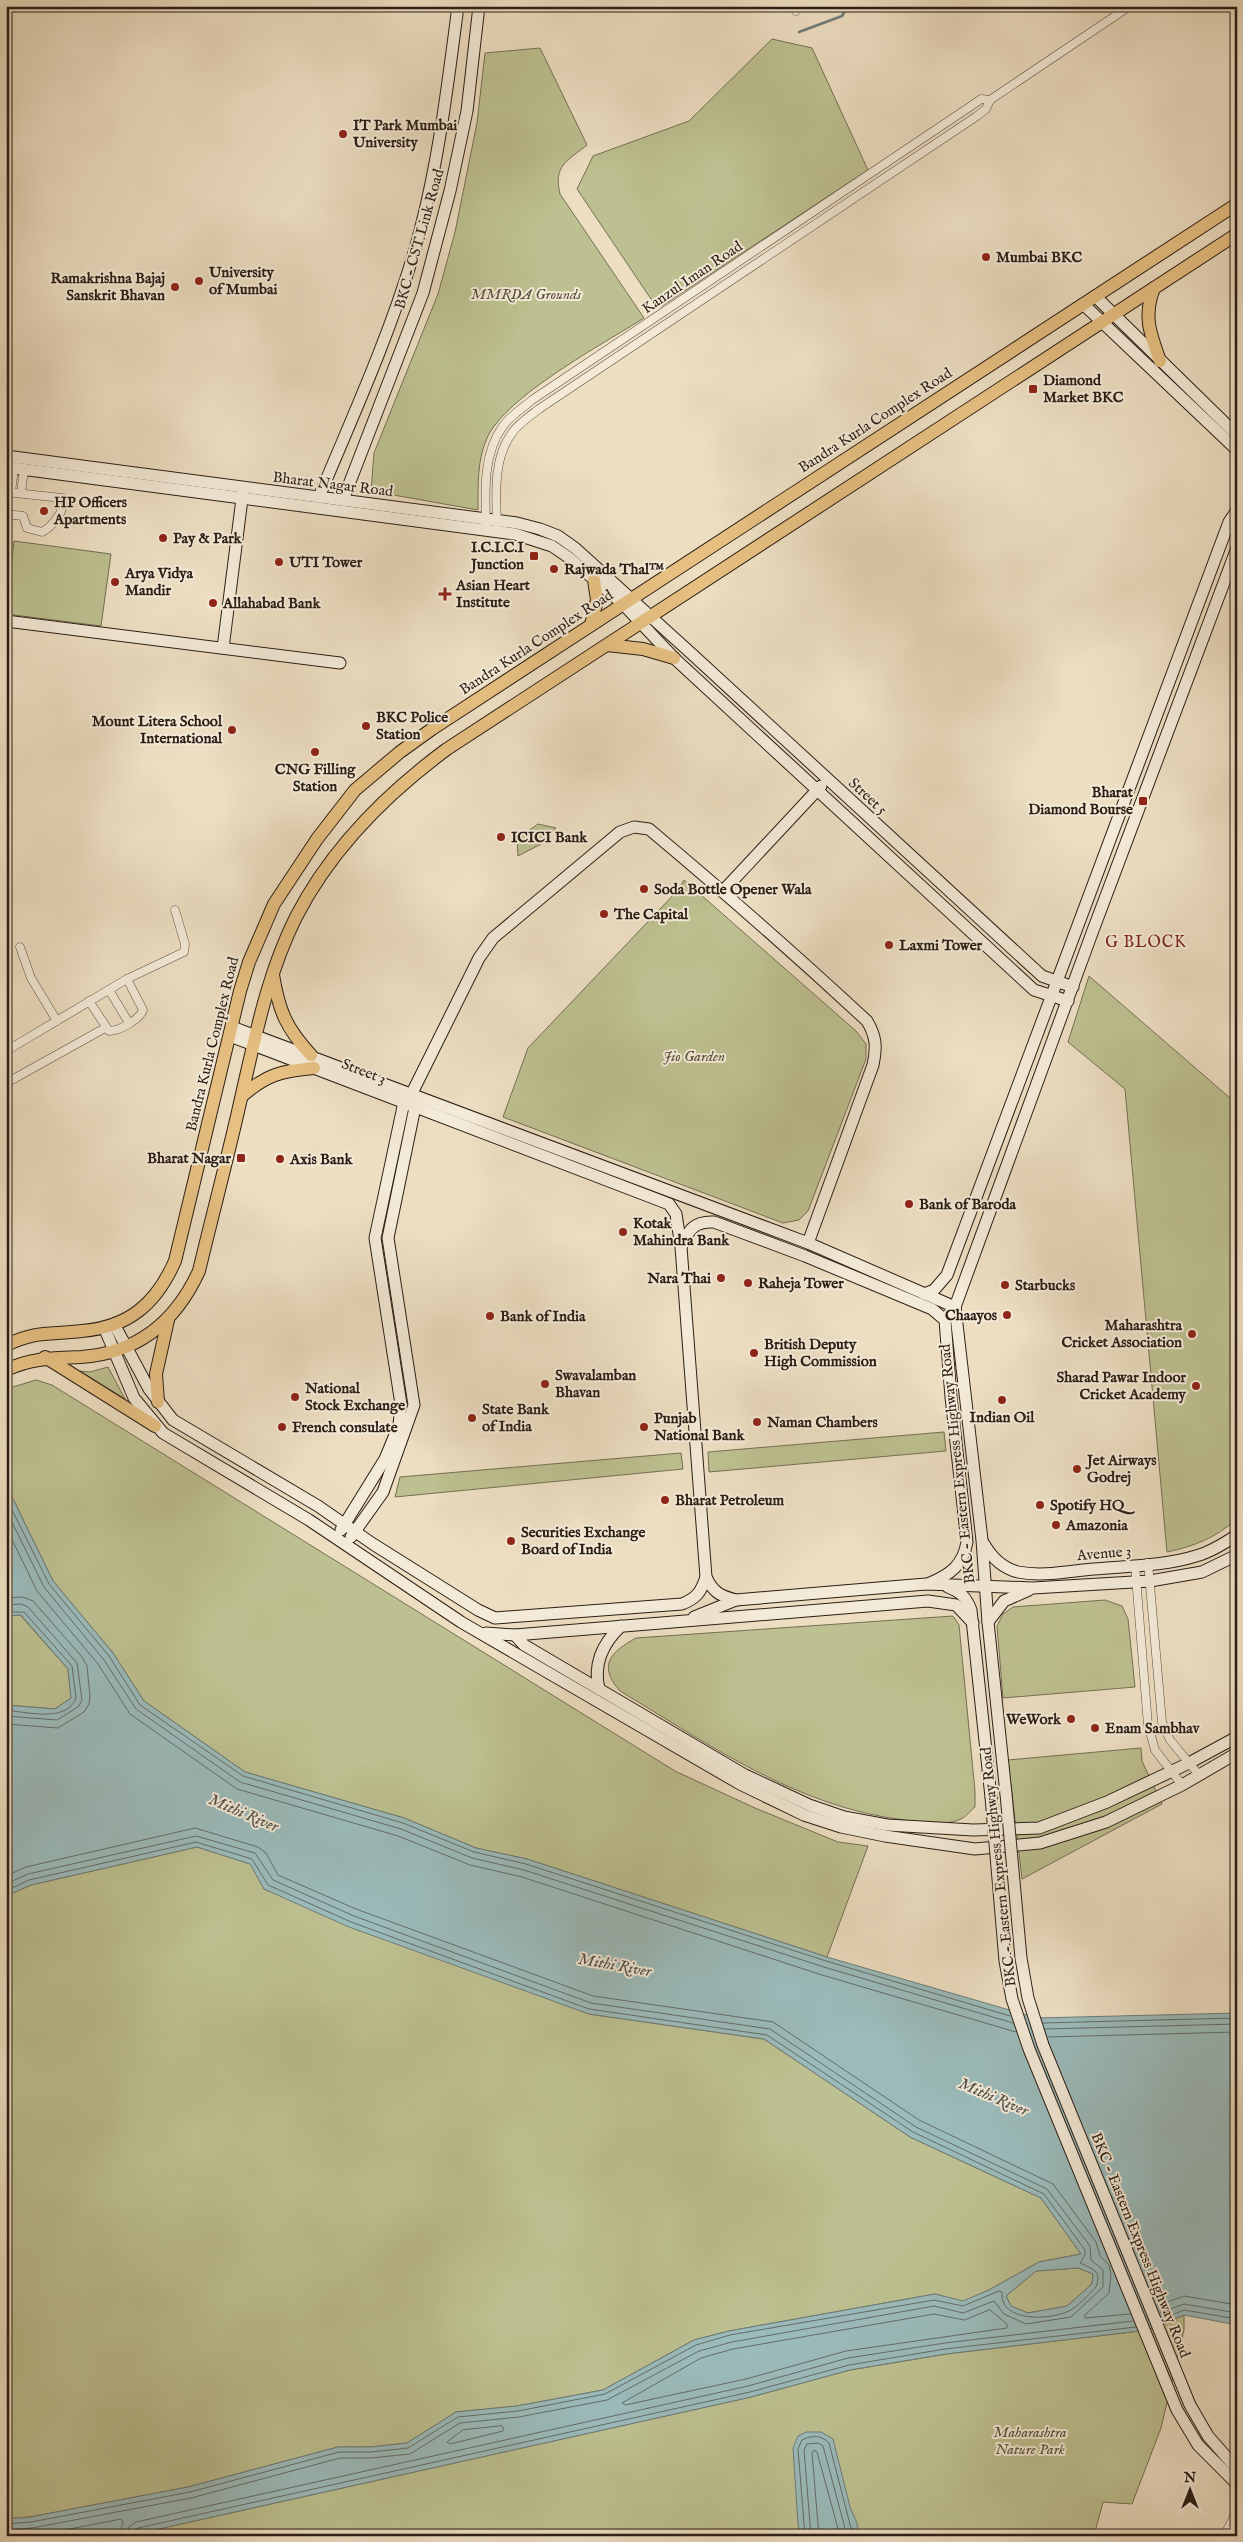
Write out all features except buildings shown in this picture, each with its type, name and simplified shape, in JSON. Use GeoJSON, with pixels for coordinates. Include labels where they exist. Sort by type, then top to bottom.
{"type":"FeatureCollection","features":[{"type":"Feature","properties":{"kind":"main road","name":"BKC - CST Link Road"},"geometry":{"type":"LineString","coordinates":[[319,497],[383,343],[412,257],[432,182],[445,107],[458,6]]}},
{"type":"Feature","properties":{"kind":"main road","name":"BKC - CST Link Road"},"geometry":{"type":"LineString","coordinates":[[343,500],[423,293],[467,111],[479,6]]}},
{"type":"Feature","properties":{"kind":"main road","name":"Bandra Kurla Complex Road"},"geometry":{"type":"LineString","coordinates":[[6,1345],[41,1332],[80,1332],[109,1325],[138,1313],[160,1291],[175,1261],[248,962],[274,904],[317,839],[355,790],[432,729],[1237,204]]}},
{"type":"Feature","properties":{"kind":"main road"},"geometry":{"type":"LineString","coordinates":[[423,215],[442,220]]}},
{"type":"Feature","properties":{"kind":"main road"},"geometry":{"type":"LineString","coordinates":[[6,1370],[45,1357],[82,1357],[119,1349],[152,1333],[168,1320],[180,1306],[199,1271],[272,970],[297,916],[313,889],[357,829],[394,790],[447,749],[1237,234]]}},
{"type":"Feature","properties":{"kind":"main road"},"geometry":{"type":"LineString","coordinates":[[1154,288],[1148,302],[1148,320],[1160,360]]}},
{"type":"Feature","properties":{"kind":"main road"},"geometry":{"type":"LineString","coordinates":[[1095,296],[1108,318],[1235,439]]}},
{"type":"Feature","properties":{"kind":"main road"},"geometry":{"type":"LineString","coordinates":[[1083,304],[1108,318],[1160,360],[1235,439]]}},
{"type":"Feature","properties":{"kind":"main road"},"geometry":{"type":"LineString","coordinates":[[395,309],[414,316]]}},
{"type":"Feature","properties":{"kind":"main road","name":"Bharat Nagar Road"},"geometry":{"type":"LineString","coordinates":[[6,456],[242,493],[343,500],[491,525],[552,546],[594,580],[628,601]]}},
{"type":"Feature","properties":{"kind":"main road","name":"Bharat Nagar Road"},"geometry":{"type":"LineString","coordinates":[[15,468],[242,493],[491,525],[540,529],[558,536],[628,601]]}},
{"type":"Feature","properties":{"kind":"main road"},"geometry":{"type":"LineString","coordinates":[[223,648],[242,493]]}},
{"type":"Feature","properties":{"kind":"main road"},"geometry":{"type":"LineString","coordinates":[[924,1294],[934,1290],[947,1275],[1229,522],[1237,510]]}},
{"type":"Feature","properties":{"kind":"main road"},"geometry":{"type":"LineString","coordinates":[[926,1584],[944,1577],[957,1568],[965,1555],[967,1542],[951,1397],[945,1320],[955,1308],[1237,548]]}},
{"type":"Feature","properties":{"kind":"main road"},"geometry":{"type":"LineString","coordinates":[[591,625],[596,603],[594,580]]}},
{"type":"Feature","properties":{"kind":"main road"},"geometry":{"type":"LineString","coordinates":[[628,601],[645,620]]}},
{"type":"Feature","properties":{"kind":"main road","name":"Street 5"},"geometry":{"type":"LineString","coordinates":[[645,620],[674,658],[1034,990],[1068,1001]]}},
{"type":"Feature","properties":{"kind":"main road","name":"Street 5"},"geometry":{"type":"LineString","coordinates":[[645,620],[828,779],[1042,976],[1073,986]]}},
{"type":"Feature","properties":{"kind":"main road"},"geometry":{"type":"LineString","coordinates":[[6,621],[340,663]]}},
{"type":"Feature","properties":{"kind":"main road"},"geometry":{"type":"LineString","coordinates":[[607,645],[643,649],[674,658]]}},
{"type":"Feature","properties":{"kind":"main road"},"geometry":{"type":"LineString","coordinates":[[723,891],[828,779]]}},
{"type":"Feature","properties":{"kind":"main road"},"geometry":{"type":"LineString","coordinates":[[412,1093],[479,958],[493,938],[620,832],[634,827],[648,829],[723,891],[866,1021],[876,1043],[873,1065],[808,1243]]}},
{"type":"Feature","properties":{"kind":"main road"},"geometry":{"type":"LineString","coordinates":[[272,970],[280,1012],[295,1038],[310,1055]]}},
{"type":"Feature","properties":{"kind":"main road"},"geometry":{"type":"LineString","coordinates":[[231,1032],[310,1055],[808,1243],[955,1308]]}},
{"type":"Feature","properties":{"kind":"main road","name":"Street 3"},"geometry":{"type":"LineString","coordinates":[[255,1040],[314,1068],[669,1204],[676,1214],[681,1247],[706,1578]]}},
{"type":"Feature","properties":{"kind":"main road"},"geometry":{"type":"LineString","coordinates":[[242,1096],[258,1082],[275,1073],[314,1068]]}},
{"type":"Feature","properties":{"kind":"main road"},"geometry":{"type":"LineString","coordinates":[[335,1538],[385,1459],[399,1425],[401,1404],[375,1238],[404,1102]]}},
{"type":"Feature","properties":{"kind":"main road"},"geometry":{"type":"LineString","coordinates":[[346,1545],[383,1492],[414,1405],[388,1238],[415,1107]]}},
{"type":"Feature","properties":{"kind":"main road"},"geometry":{"type":"LineString","coordinates":[[681,1247],[693,1226],[703,1221],[714,1222],[805,1256],[932,1309],[945,1320]]}},
{"type":"Feature","properties":{"kind":"main road","name":"BKC - Eastern Express Highway Road"},"geometry":{"type":"LineString","coordinates":[[955,1308],[982,1540],[988,1622],[1021,1958],[1028,1998],[1043,2045],[1190,2405],[1208,2436],[1237,2469]]}},
{"type":"Feature","properties":{"kind":"main road"},"geometry":{"type":"LineString","coordinates":[[158,1402],[156,1374],[168,1320]]}},
{"type":"Feature","properties":{"kind":"main road"},"geometry":{"type":"LineString","coordinates":[[109,1325],[119,1349],[134,1398],[155,1426]]}},
{"type":"Feature","properties":{"kind":"main road"},"geometry":{"type":"LineString","coordinates":[[119,1349],[173,1420],[318,1506],[478,1610],[495,1618],[682,1604],[695,1599],[702,1590],[706,1578]]}},
{"type":"Feature","properties":{"kind":"main road"},"geometry":{"type":"LineString","coordinates":[[45,1357],[155,1426],[171,1439],[309,1520],[461,1622],[484,1633],[740,1784],[804,1815],[841,1827],[876,1835],[974,1850],[1040,1843],[1106,1822],[1182,1785],[1237,1753]]}},
{"type":"Feature","properties":{"kind":"main road","name":"Avenue 3"},"geometry":{"type":"LineString","coordinates":[[982,1540],[990,1555],[1002,1566],[1018,1572],[1036,1574],[1148,1564],[1196,1556],[1224,1544],[1237,1535]]}},
{"type":"Feature","properties":{"kind":"main road"},"geometry":{"type":"LineString","coordinates":[[684,1621],[736,1600],[926,1584],[1033,1588],[1150,1581],[1202,1572],[1237,1555]]}},
{"type":"Feature","properties":{"kind":"main road"},"geometry":{"type":"LineString","coordinates":[[706,1578],[712,1590],[722,1596],[736,1600]]}},
{"type":"Feature","properties":{"kind":"main road","name":"BKC - Eastern Express Highway Road"},"geometry":{"type":"LineString","coordinates":[[944,1585],[960,1592],[967,1600],[973,1622],[992,1797],[1005,1962],[1012,1999],[1029,2049],[1177,2410],[1198,2445],[1237,2484]]}},
{"type":"Feature","properties":{"kind":"main road"},"geometry":{"type":"LineString","coordinates":[[988,1622],[995,1610],[1004,1601],[1033,1588]]}},
{"type":"Feature","properties":{"kind":"main road"},"geometry":{"type":"LineString","coordinates":[[484,1633],[515,1635],[928,1601],[956,1605],[973,1622]]}},
{"type":"Feature","properties":{"kind":"main road"},"geometry":{"type":"LineString","coordinates":[[599,1689],[595,1674],[604,1646],[621,1626]]}},
{"type":"Feature","properties":{"kind":"main road"},"geometry":{"type":"LineString","coordinates":[[515,1635],[524,1645],[745,1775],[809,1805],[844,1816],[887,1825],[973,1830],[1039,1828],[1107,1802],[1172,1772],[1237,1737]]}},
{"type":"Feature","properties":{"kind":"main road"},"geometry":{"type":"LineString","coordinates":[[973,1830],[974,1850]]}},
{"type":"Feature","properties":{"kind":"street","name":"Kanzul Iman Road"},"geometry":{"type":"LineString","coordinates":[[491,525],[501,458],[512,433],[539,409],[986,110],[990,100],[1130,6]]}},
{"type":"Feature","properties":{"kind":"street","name":"Kanzul Iman Road"},"geometry":{"type":"LineString","coordinates":[[491,525],[486,476],[490,455],[496,439],[510,418],[532,400],[971,106],[982,99],[990,100]]}},
{"type":"Feature","properties":{"kind":"street"},"geometry":{"type":"LineString","coordinates":[[6,514],[22,516],[26,528],[42,532],[49,528],[63,509],[62,498],[8,492],[15,468]]}},
{"type":"Feature","properties":{"kind":"street"},"geometry":{"type":"LineString","coordinates":[[15,468],[21,493]]}},
{"type":"Feature","properties":{"kind":"street"},"geometry":{"type":"LineString","coordinates":[[6,1051],[126,979],[184,952],[185,944],[174,910]]}},
{"type":"Feature","properties":{"kind":"street"},"geometry":{"type":"LineString","coordinates":[[20,947],[31,978],[57,1021]]}},
{"type":"Feature","properties":{"kind":"street"},"geometry":{"type":"LineString","coordinates":[[89,1001],[109,1032],[115,1031],[129,1023],[141,1014],[143,1010],[126,979]]}},
{"type":"Feature","properties":{"kind":"street"},"geometry":{"type":"LineString","coordinates":[[109,990],[129,1023]]}},
{"type":"Feature","properties":{"kind":"street"},"geometry":{"type":"LineString","coordinates":[[6,1080],[8,1082],[105,1028]]}},
{"type":"Feature","properties":{"kind":"street"},"geometry":{"type":"LineString","coordinates":[[1148,1564],[1162,1722],[1170,1740],[1200,1775]]}},
{"type":"Feature","properties":{"kind":"street"},"geometry":{"type":"LineString","coordinates":[[1135,1565],[1148,1725],[1155,1750],[1182,1785]]}},
{"type":"Feature","properties":{"kind":"street"},"geometry":{"type":"LineString","coordinates":[[1224,2536],[1237,2511]]}},
{"type":"Feature","properties":{"kind":"green space"},"geometry":{"type":"Polygon","coordinates":[[[772,39],[812,48],[868,170],[662,306],[655,305],[577,189],[593,156],[689,121],[772,39]]]}},
{"type":"Feature","properties":{"kind":"green space","name":"MMRDA Grounds"},"geometry":{"type":"Polygon","coordinates":[[[540,48],[587,145],[568,160],[560,170],[558,185],[560,194],[644,318],[581,356],[534,388],[498,422],[487,438],[481,455],[478,510],[371,491],[374,453],[438,294],[455,232],[477,123],[485,53],[540,48]]]}},
{"type":"Feature","properties":{"kind":"green space"},"geometry":{"type":"Polygon","coordinates":[[[14,541],[111,554],[101,626],[6,614],[14,541]]]}},
{"type":"Feature","properties":{"kind":"green space"},"geometry":{"type":"Polygon","coordinates":[[[538,824],[556,828],[543,843],[518,856],[517,839],[538,824]]]}},
{"type":"Feature","properties":{"kind":"green space","name":"Jio Garden"},"geometry":{"type":"Polygon","coordinates":[[[684,880],[856,1031],[866,1044],[866,1059],[808,1211],[799,1220],[783,1223],[503,1117],[528,1048],[679,889],[684,880]]]}},
{"type":"Feature","properties":{"kind":"green space","name":"Maharashtra Cricket Association"},"geometry":{"type":"Polygon","coordinates":[[[1089,976],[1237,1104],[1237,1519],[1221,1531],[1204,1540],[1167,1552],[1125,1089],[1068,1042],[1089,976]]]}},
{"type":"Feature","properties":{"kind":"green space"},"geometry":{"type":"Polygon","coordinates":[[[108,1367],[125,1399],[80,1371],[90,1372],[108,1367]]]}},
{"type":"Feature","properties":{"kind":"green space"},"geometry":{"type":"Polygon","coordinates":[[[36,1380],[52,1385],[675,1771],[755,1808],[838,1842],[868,1846],[827,1957],[527,1859],[476,1848],[404,1818],[245,1772],[144,1701],[113,1653],[53,1581],[14,1501],[6,1489],[6,1389],[36,1380]]]}},
{"type":"Feature","properties":{"kind":"green space"},"geometry":{"type":"Polygon","coordinates":[[[944,1432],[946,1451],[709,1472],[708,1452],[944,1432]]]}},
{"type":"Feature","properties":{"kind":"green space"},"geometry":{"type":"Polygon","coordinates":[[[681,1453],[683,1469],[395,1497],[400,1477],[681,1453]]]}},
{"type":"Feature","properties":{"kind":"green space"},"geometry":{"type":"Polygon","coordinates":[[[1105,1600],[1122,1606],[1128,1619],[1135,1687],[1003,1698],[997,1626],[1003,1614],[1013,1607],[1105,1600]]]}},
{"type":"Feature","properties":{"kind":"green space"},"geometry":{"type":"Polygon","coordinates":[[[20,1615],[68,1669],[71,1698],[55,1709],[6,1705],[6,1616],[20,1615]]]}},
{"type":"Feature","properties":{"kind":"green space"},"geometry":{"type":"Polygon","coordinates":[[[953,1616],[959,1625],[975,1807],[963,1818],[947,1823],[918,1822],[865,1813],[827,1802],[791,1788],[721,1752],[620,1691],[609,1674],[608,1666],[614,1654],[636,1638],[953,1616]]]}},
{"type":"Feature","properties":{"kind":"green space"},"geometry":{"type":"Polygon","coordinates":[[[1141,1748],[1142,1761],[1162,1804],[1022,1879],[1008,1760],[1141,1748]]]}},
{"type":"Feature","properties":{"kind":"green space"},"geometry":{"type":"Polygon","coordinates":[[[197,1847],[251,1864],[264,1889],[589,2014],[764,2039],[910,2137],[1041,2198],[1081,2254],[1039,2262],[963,2302],[935,2294],[729,2331],[694,2340],[603,2390],[517,2406],[456,2412],[407,2443],[371,2447],[338,2447],[188,2487],[30,2517],[6,2519],[6,1896],[31,1885],[197,1847]]]}},
{"type":"Feature","properties":{"kind":"green space"},"geometry":{"type":"Polygon","coordinates":[[[1078,2268],[1093,2274],[1092,2284],[1067,2306],[1028,2313],[1011,2306],[1006,2296],[1036,2271],[1078,2268]]]}},
{"type":"Feature","properties":{"kind":"green space","name":"Maharashtra Nature Park"},"geometry":{"type":"Polygon","coordinates":[[[1184,2315],[1184,2330],[1161,2428],[1132,2504],[1103,2502],[1094,2536],[127,2536],[751,2397],[850,2370],[946,2354],[1148,2330],[1184,2315]]]}},
{"type":"Feature","properties":{"kind":"water","name":"Mithi River"},"geometry":{"type":"Polygon","coordinates":[[[6,1489],[14,1501],[53,1581],[113,1653],[144,1701],[245,1772],[404,1818],[476,1848],[527,1859],[827,1957],[1037,2018],[1237,2013],[1237,2325],[1184,2315],[1148,2330],[946,2354],[850,2370],[751,2397],[127,2536],[6,2536],[6,2519],[30,2517],[188,2487],[338,2447],[371,2447],[407,2443],[456,2412],[517,2406],[603,2390],[694,2340],[729,2331],[935,2294],[963,2301],[989,2290],[1039,2262],[1081,2254],[1041,2198],[910,2137],[764,2039],[589,2014],[349,1927],[264,1889],[250,1864],[197,1847],[31,1885],[6,1896],[6,1705],[55,1709],[71,1698],[68,1669],[21,1615],[6,1616],[6,1489]],[[1078,2268],[1036,2271],[1006,2296],[1011,2306],[1028,2313],[1067,2306],[1092,2284],[1093,2274],[1078,2268]]]}},
{"type":"Feature","properties":{"kind":"water"},"geometry":{"type":"Polygon","coordinates":[[[806,2432],[821,2432],[833,2439],[850,2507],[857,2523],[858,2536],[801,2536],[798,2524],[793,2448],[798,2436],[806,2432]]]}},
{"type":"Feature","properties":{"kind":"waterway"},"geometry":{"type":"LineString","coordinates":[[799,32],[842,16],[848,6]]}},
{"type":"Feature","properties":{"kind":"place","name":"IT Park Mumbai University"},"geometry":{"type":"Point","coordinates":[343,134]}},
{"type":"Feature","properties":{"kind":"place","name":"Mumbai BKC"},"geometry":{"type":"Point","coordinates":[986,257]}},
{"type":"Feature","properties":{"kind":"place","name":"University of Mumbai"},"geometry":{"type":"Point","coordinates":[199,281]}},
{"type":"Feature","properties":{"kind":"place","name":"Ramakrishna Bajaj Sanskrit Bhavan"},"geometry":{"type":"Point","coordinates":[175,287]}},
{"type":"Feature","properties":{"kind":"place","name":"Diamond Market BKC"},"geometry":{"type":"Point","coordinates":[1033,389]}},
{"type":"Feature","properties":{"kind":"place","name":"HP Officers Apartments"},"geometry":{"type":"Point","coordinates":[44,511]}},
{"type":"Feature","properties":{"kind":"place","name":"Pay & Park"},"geometry":{"type":"Point","coordinates":[163,538]}},
{"type":"Feature","properties":{"kind":"place","name":"I.C.I.C.I Junction"},"geometry":{"type":"Point","coordinates":[534,556]}},
{"type":"Feature","properties":{"kind":"place","name":"UTI Tower"},"geometry":{"type":"Point","coordinates":[279,562]}},
{"type":"Feature","properties":{"kind":"place","name":"Rajwada Thal™"},"geometry":{"type":"Point","coordinates":[554,569]}},
{"type":"Feature","properties":{"kind":"place","name":"Arya Vidya Mandir"},"geometry":{"type":"Point","coordinates":[115,582]}},
{"type":"Feature","properties":{"kind":"place","name":"Asian Heart Institute"},"geometry":{"type":"Point","coordinates":[445,594]}},
{"type":"Feature","properties":{"kind":"place","name":"Allahabad Bank"},"geometry":{"type":"Point","coordinates":[213,603]}},
{"type":"Feature","properties":{"kind":"place","name":"BKC Police Station"},"geometry":{"type":"Point","coordinates":[366,726]}},
{"type":"Feature","properties":{"kind":"place","name":"Mount Litera School International"},"geometry":{"type":"Point","coordinates":[232,730]}},
{"type":"Feature","properties":{"kind":"place","name":"CNG Filling Station"},"geometry":{"type":"Point","coordinates":[315,752]}},
{"type":"Feature","properties":{"kind":"place","name":"Bharat Diamond Bourse"},"geometry":{"type":"Point","coordinates":[1143,801]}},
{"type":"Feature","properties":{"kind":"place","name":"ICICI Bank"},"geometry":{"type":"Point","coordinates":[501,837]}},
{"type":"Feature","properties":{"kind":"place","name":"Soda Bottle Opener Wala"},"geometry":{"type":"Point","coordinates":[644,889]}},
{"type":"Feature","properties":{"kind":"place","name":"The Capital"},"geometry":{"type":"Point","coordinates":[604,914]}},
{"type":"Feature","properties":{"kind":"place","name":"Laxmi Tower"},"geometry":{"type":"Point","coordinates":[889,945]}},
{"type":"Feature","properties":{"kind":"place","name":"Bharat Nagar"},"geometry":{"type":"Point","coordinates":[241,1158]}},
{"type":"Feature","properties":{"kind":"place","name":"Axis Bank"},"geometry":{"type":"Point","coordinates":[280,1159]}},
{"type":"Feature","properties":{"kind":"place","name":"Bank of Baroda"},"geometry":{"type":"Point","coordinates":[909,1204]}},
{"type":"Feature","properties":{"kind":"place","name":"Kotak Mahindra Bank"},"geometry":{"type":"Point","coordinates":[623,1232]}},
{"type":"Feature","properties":{"kind":"place","name":"Nara Thai"},"geometry":{"type":"Point","coordinates":[721,1278]}},
{"type":"Feature","properties":{"kind":"place","name":"Raheja Tower"},"geometry":{"type":"Point","coordinates":[748,1283]}},
{"type":"Feature","properties":{"kind":"place","name":"Starbucks"},"geometry":{"type":"Point","coordinates":[1005,1285]}},
{"type":"Feature","properties":{"kind":"place","name":"Chaayos"},"geometry":{"type":"Point","coordinates":[1007,1315]}},
{"type":"Feature","properties":{"kind":"place","name":"Bank of India"},"geometry":{"type":"Point","coordinates":[490,1316]}},
{"type":"Feature","properties":{"kind":"place","name":"Maharashtra Cricket Association"},"geometry":{"type":"Point","coordinates":[1192,1334]}},
{"type":"Feature","properties":{"kind":"place","name":"British Deputy High Commission"},"geometry":{"type":"Point","coordinates":[754,1353]}},
{"type":"Feature","properties":{"kind":"place","name":"Swavalamban Bhavan"},"geometry":{"type":"Point","coordinates":[545,1384]}},
{"type":"Feature","properties":{"kind":"place","name":"Sharad Pawar Indoor Cricket Academy"},"geometry":{"type":"Point","coordinates":[1196,1386]}},
{"type":"Feature","properties":{"kind":"place","name":"National Stock Exchange"},"geometry":{"type":"Point","coordinates":[295,1397]}},
{"type":"Feature","properties":{"kind":"place","name":"Indian Oil"},"geometry":{"type":"Point","coordinates":[1002,1400]}},
{"type":"Feature","properties":{"kind":"place","name":"State Bank of India"},"geometry":{"type":"Point","coordinates":[472,1418]}},
{"type":"Feature","properties":{"kind":"place","name":"Naman Chambers"},"geometry":{"type":"Point","coordinates":[757,1422]}},
{"type":"Feature","properties":{"kind":"place","name":"French consulate"},"geometry":{"type":"Point","coordinates":[282,1427]}},
{"type":"Feature","properties":{"kind":"place","name":"Punjab National Bank"},"geometry":{"type":"Point","coordinates":[644,1427]}},
{"type":"Feature","properties":{"kind":"place","name":"Jet Airways Godrej"},"geometry":{"type":"Point","coordinates":[1077,1469]}},
{"type":"Feature","properties":{"kind":"place","name":"Bharat Petroleum"},"geometry":{"type":"Point","coordinates":[665,1500]}},
{"type":"Feature","properties":{"kind":"place","name":"Spotify HQ"},"geometry":{"type":"Point","coordinates":[1040,1505]}},
{"type":"Feature","properties":{"kind":"place","name":"Amazonia"},"geometry":{"type":"Point","coordinates":[1056,1525]}},
{"type":"Feature","properties":{"kind":"place","name":"Securities Exchange Board of India"},"geometry":{"type":"Point","coordinates":[511,1541]}},
{"type":"Feature","properties":{"kind":"place","name":"WeWork"},"geometry":{"type":"Point","coordinates":[1071,1719]}},
{"type":"Feature","properties":{"kind":"place","name":"Enam Sambhav"},"geometry":{"type":"Point","coordinates":[1095,1728]}},
{"type":"Feature","properties":{"kind":"district","name":"G BLOCK"},"geometry":{"type":"Point","coordinates":[1146,941]}}]}
